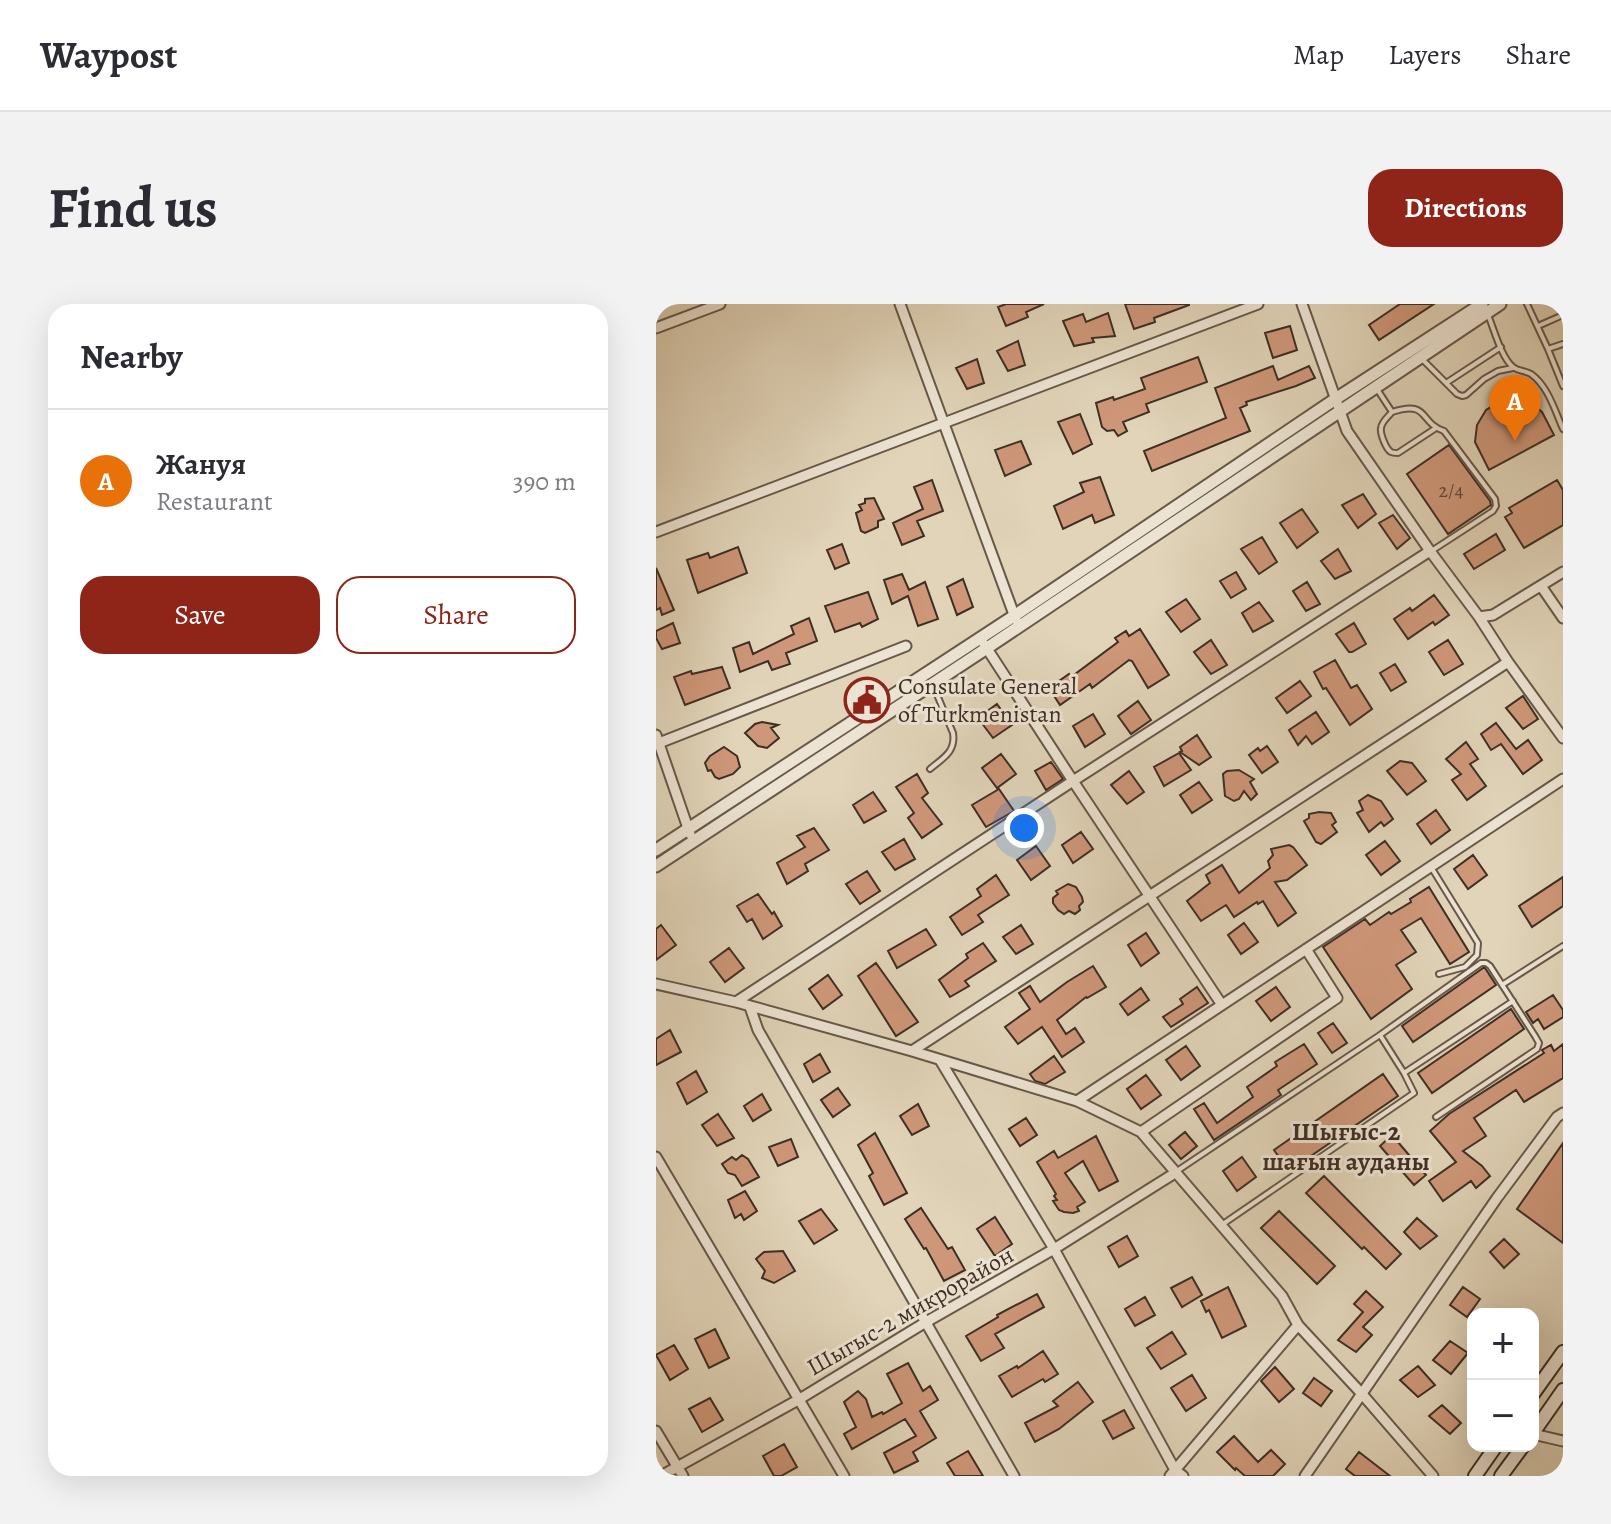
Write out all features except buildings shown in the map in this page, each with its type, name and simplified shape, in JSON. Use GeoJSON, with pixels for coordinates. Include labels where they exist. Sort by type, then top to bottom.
{"type":"FeatureCollection","features":[{"type":"Feature","properties":{"kind":"main road"},"geometry":{"type":"LineString","coordinates":[[1539,1386],[1563,1352]]}},
{"type":"Feature","properties":{"kind":"main road"},"geometry":{"type":"LineString","coordinates":[[1539,1425],[1563,1390]]}},
{"type":"Feature","properties":{"kind":"main road"},"geometry":{"type":"LineString","coordinates":[[1475,1476],[1492,1452]]}},
{"type":"Feature","properties":{"kind":"main road"},"geometry":{"type":"LineString","coordinates":[[1501,1476],[1519,1452]]}},
{"type":"Feature","properties":{"kind":"street"},"geometry":{"type":"LineString","coordinates":[[656,328],[720,304]]}},
{"type":"Feature","properties":{"kind":"street"},"geometry":{"type":"LineString","coordinates":[[900,304],[1016,621]]}},
{"type":"Feature","properties":{"kind":"street"},"geometry":{"type":"LineString","coordinates":[[656,532],[1258,304]]}},
{"type":"Feature","properties":{"kind":"street"},"geometry":{"type":"LineString","coordinates":[[1302,304],[1347,431],[1563,738]]}},
{"type":"Feature","properties":{"kind":"street"},"geometry":{"type":"LineString","coordinates":[[656,850],[983,643],[1485,308],[1500,304]]}},
{"type":"Feature","properties":{"kind":"street"},"geometry":{"type":"LineString","coordinates":[[1338,404],[1375,388],[1485,308]]}},
{"type":"Feature","properties":{"kind":"street"},"geometry":{"type":"LineString","coordinates":[[736,1002],[1430,551]]}},
{"type":"Feature","properties":{"kind":"street"},"geometry":{"type":"LineString","coordinates":[[1479,617],[1493,615],[1563,572]]}},
{"type":"Feature","properties":{"kind":"street"},"geometry":{"type":"LineString","coordinates":[[1541,586],[1563,618]]}},
{"type":"Feature","properties":{"kind":"street"},"geometry":{"type":"LineString","coordinates":[[983,643],[1222,1005]]}},
{"type":"Feature","properties":{"kind":"street"},"geometry":{"type":"LineString","coordinates":[[656,866],[933,683],[983,643]]}},
{"type":"Feature","properties":{"kind":"street"},"geometry":{"type":"LineString","coordinates":[[692,843],[658,739],[906,646]]}},
{"type":"Feature","properties":{"kind":"street"},"geometry":{"type":"LineString","coordinates":[[912,1051],[1508,662]]}},
{"type":"Feature","properties":{"kind":"street"},"geometry":{"type":"LineString","coordinates":[[1077,1101],[1563,779]]}},
{"type":"Feature","properties":{"kind":"street"},"geometry":{"type":"LineString","coordinates":[[1141,1132],[1337,998],[1306,949]]}},
{"type":"Feature","properties":{"kind":"street"},"geometry":{"type":"LineString","coordinates":[[656,984],[736,1002],[1077,1101],[1141,1132],[1282,1296],[1298,1325],[1433,1476]]}},
{"type":"Feature","properties":{"kind":"street"},"geometry":{"type":"LineString","coordinates":[[750,1007],[758,1030],[1014,1476]]}},
{"type":"Feature","properties":{"kind":"street"},"geometry":{"type":"LineString","coordinates":[[940,1060],[1054,1249],[1176,1474],[1298,1325]]}},
{"type":"Feature","properties":{"kind":"street"},"geometry":{"type":"LineString","coordinates":[[1305,1476],[1497,1198],[1563,1113]]}},
{"type":"Feature","properties":{"kind":"street"},"geometry":{"type":"LineString","coordinates":[[656,1157],[844,1476]]}},
{"type":"Feature","properties":{"kind":"street","name":"Шыгыс-2 микрорайон"},"geometry":{"type":"LineString","coordinates":[[661,1476],[680,1471],[926,1322],[1054,1249],[1175,1173]]}},
{"type":"Feature","properties":{"kind":"street"},"geometry":{"type":"LineString","coordinates":[[656,1431],[680,1471]]}},
{"type":"Feature","properties":{"kind":"street"},"geometry":{"type":"LineString","coordinates":[[1539,1435],[1563,1441]]}},
{"type":"Feature","properties":{"kind":"lane"},"geometry":{"type":"LineString","coordinates":[[1527,304],[1563,386]]}},
{"type":"Feature","properties":{"kind":"lane"},"geometry":{"type":"LineString","coordinates":[[1485,308],[1501,347],[1514,368]]}},
{"type":"Feature","properties":{"kind":"lane"},"geometry":{"type":"LineString","coordinates":[[1538,326],[1563,315]]}},
{"type":"Feature","properties":{"kind":"lane"},"geometry":{"type":"LineString","coordinates":[[1548,349],[1563,344]]}},
{"type":"Feature","properties":{"kind":"lane"},"geometry":{"type":"LineString","coordinates":[[1446,384],[1501,347]]}},
{"type":"Feature","properties":{"kind":"lane"},"geometry":{"type":"LineString","coordinates":[[1420,357],[1462,396],[1498,371],[1514,368],[1529,372],[1546,392],[1563,429]]}},
{"type":"Feature","properties":{"kind":"lane"},"geometry":{"type":"LineString","coordinates":[[1375,388],[1392,412]]}},
{"type":"Feature","properties":{"kind":"lane"},"geometry":{"type":"LineString","coordinates":[[1430,551],[1488,515],[1496,506],[1495,499],[1450,436],[1436,428],[1416,408],[1407,407],[1392,412],[1380,429],[1390,452],[1398,453],[1436,428]]}},
{"type":"Feature","properties":{"kind":"lane"},"geometry":{"type":"LineString","coordinates":[[930,769],[950,753],[955,741],[933,683]]}},
{"type":"Feature","properties":{"kind":"lane"},"geometry":{"type":"LineString","coordinates":[[1431,867],[1478,943],[1477,955],[1465,967],[1439,974]]}},
{"type":"Feature","properties":{"kind":"lane"},"geometry":{"type":"LineString","coordinates":[[1502,985],[1563,946]]}},
{"type":"Feature","properties":{"kind":"lane"},"geometry":{"type":"LineString","coordinates":[[1175,1173],[1481,963],[1486,963],[1539,1043],[1537,1049],[1436,1117]]}},
{"type":"Feature","properties":{"kind":"lane"},"geometry":{"type":"LineString","coordinates":[[1404,1073],[1513,1001]]}},
{"type":"Feature","properties":{"kind":"lane"},"geometry":{"type":"LineString","coordinates":[[1221,1225],[1414,1093],[1380,1035]]}},
{"type":"Feature","properties":{"kind":"place","name":"Жануя"},"geometry":{"type":"Point","coordinates":[1515,441]}},
{"type":"Feature","properties":{"kind":"place","name":"Consulate General of Turkmenistan"},"geometry":{"type":"Point","coordinates":[867,700]}},
{"type":"Feature","properties":{"kind":"district","name":"Шығыс-2 шағын ауданы"},"geometry":{"type":"Point","coordinates":[1346,1146]}}]}
